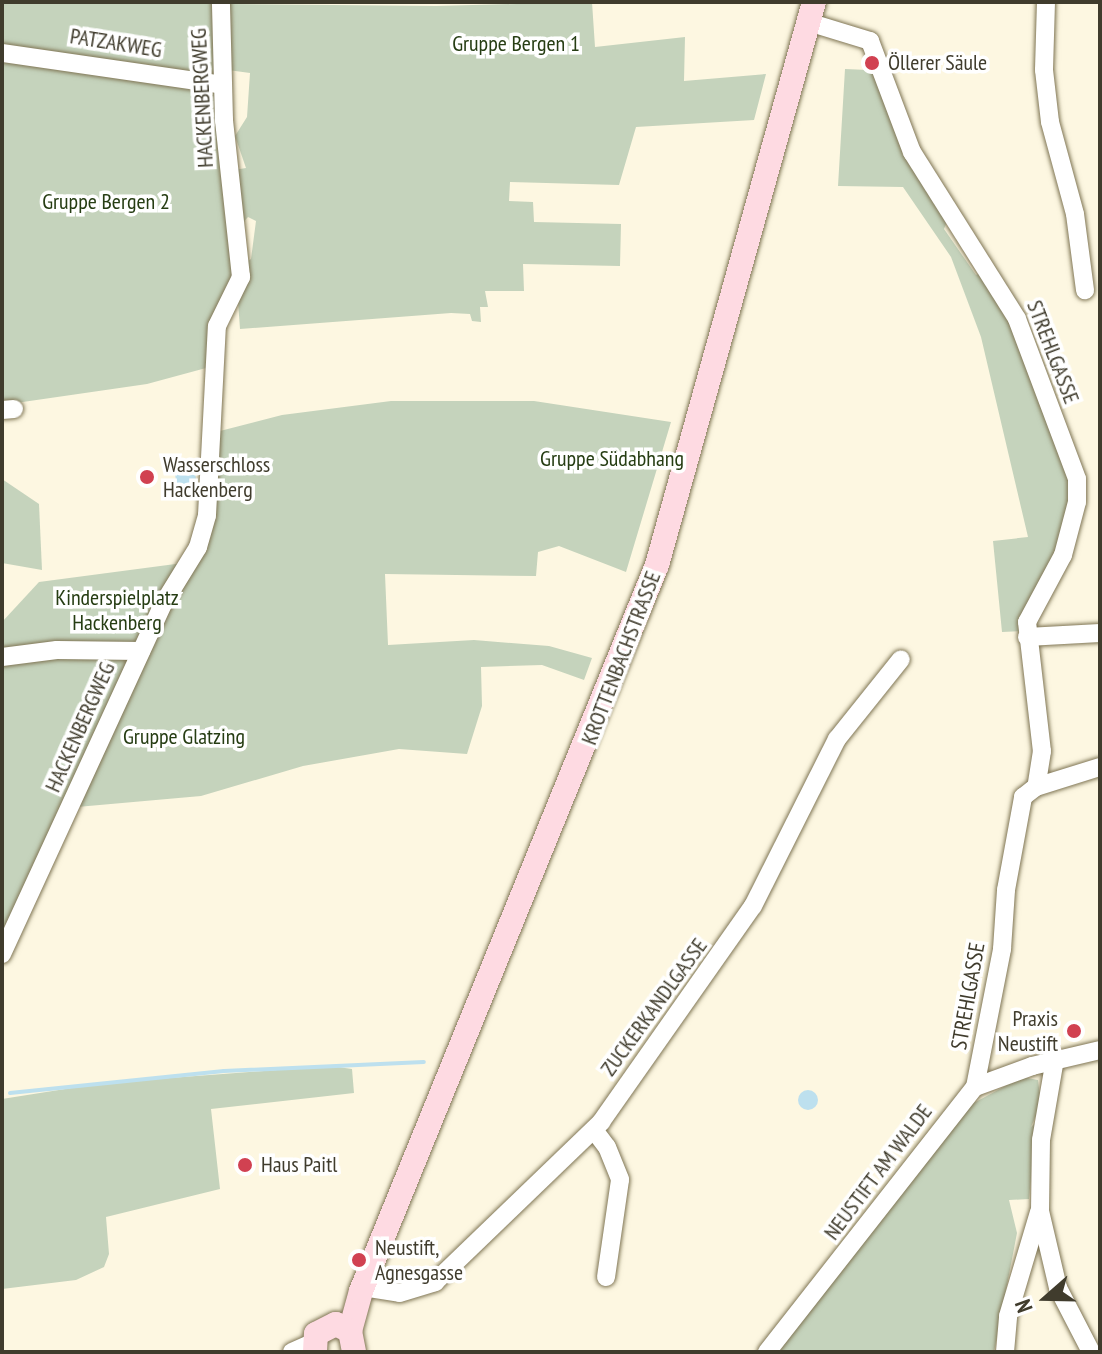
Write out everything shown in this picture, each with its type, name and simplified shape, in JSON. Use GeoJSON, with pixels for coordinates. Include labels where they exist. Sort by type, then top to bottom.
{"type":"FeatureCollection","features":[{"type":"Feature","properties":{"kind":"main road","name":"KROTTENBACHSTRASSE"},"geometry":{"type":"LineString","coordinates":[[307,1349],[321,1328],[347,1336],[362,1289],[657,565],[811,12]]}},
{"type":"Feature","properties":{"kind":"street","name":"HACKENBERGWEG"},"geometry":{"type":"LineString","coordinates":[[2,954],[141,651],[198,547],[207,515],[217,326],[241,277],[223,85],[221,2]]}},
{"type":"Feature","properties":{"kind":"street"},"geometry":{"type":"LineString","coordinates":[[1046,2],[1044,70],[1050,122],[1075,214],[1085,290]]}},
{"type":"Feature","properties":{"kind":"street","name":"STREHLGASSE"},"geometry":{"type":"LineString","coordinates":[[811,12],[870,41],[912,152],[1017,319],[1077,479],[1071,533],[1027,622],[1042,751],[1036,787],[1021,803],[1002,949],[975,1087]]}},
{"type":"Feature","properties":{"kind":"street","name":"PATZAKWEG"},"geometry":{"type":"LineString","coordinates":[[2,53],[223,85]]}},
{"type":"Feature","properties":{"kind":"street"},"geometry":{"type":"LineString","coordinates":[[1027,637],[1100,633]]}},
{"type":"Feature","properties":{"kind":"street"},"geometry":{"type":"LineString","coordinates":[[2,657],[57,650],[141,651]]}},
{"type":"Feature","properties":{"kind":"street","name":"ZUCKERKANDLGASSE"},"geometry":{"type":"LineString","coordinates":[[362,1289],[400,1293],[435,1282],[594,1130],[668,1034],[753,906],[837,739],[901,659]]}},
{"type":"Feature","properties":{"kind":"street"},"geometry":{"type":"LineString","coordinates":[[1036,787],[1100,767]]}},
{"type":"Feature","properties":{"kind":"street"},"geometry":{"type":"LineString","coordinates":[[975,1087],[1055,1059],[1100,1050]]}},
{"type":"Feature","properties":{"kind":"street"},"geometry":{"type":"LineString","coordinates":[[1055,1059],[1041,1140],[1040,1211],[1058,1288],[1091,1352]]}},
{"type":"Feature","properties":{"kind":"street","name":"NEUSTIFT AM WALDE"},"geometry":{"type":"LineString","coordinates":[[767,1352],[975,1087]]}},
{"type":"Feature","properties":{"kind":"street"},"geometry":{"type":"LineString","coordinates":[[594,1130],[607,1147],[620,1180],[606,1277]]}},
{"type":"Feature","properties":{"kind":"street"},"geometry":{"type":"LineString","coordinates":[[1005,1352],[1008,1316],[1040,1211]]}},
{"type":"Feature","properties":{"kind":"green space"},"geometry":{"type":"Polygon","coordinates":[[[2,2],[436,6],[592,2],[595,47],[685,37],[684,81],[766,74],[754,120],[636,127],[619,185],[510,182],[509,201],[533,202],[534,222],[621,224],[620,266],[523,264],[524,291],[485,291],[488,307],[480,307],[481,322],[472,321],[470,314],[451,313],[240,329],[238,301],[244,263],[251,259],[256,221],[248,217],[241,225],[234,170],[246,168],[235,136],[247,117],[250,73],[228,70],[237,257],[206,368],[147,384],[2,405],[2,2]]]}},
{"type":"Feature","properties":{"kind":"green space"},"geometry":{"type":"Polygon","coordinates":[[[845,69],[868,70],[878,78],[948,219],[944,229],[976,275],[986,270],[1007,304],[1073,478],[1065,541],[1022,631],[1002,632],[993,541],[1028,537],[981,337],[951,257],[903,187],[838,186],[845,69]]]}},
{"type":"Feature","properties":{"kind":"green space"},"geometry":{"type":"Polygon","coordinates":[[[391,401],[534,401],[671,422],[626,572],[559,546],[538,552],[536,576],[385,574],[388,645],[474,640],[549,646],[592,658],[584,680],[542,665],[481,667],[482,706],[467,754],[399,749],[303,766],[201,796],[77,807],[168,603],[204,550],[220,431],[282,415],[391,401]]]}},
{"type":"Feature","properties":{"kind":"green space"},"geometry":{"type":"Polygon","coordinates":[[[2,479],[39,504],[42,570],[2,563],[2,479]]]}},
{"type":"Feature","properties":{"kind":"green space","name":"Kinderspielplatz Hackenberg"},"geometry":{"type":"Polygon","coordinates":[[[183,563],[137,642],[2,652],[2,622],[39,582],[183,563]]]}},
{"type":"Feature","properties":{"kind":"green space"},"geometry":{"type":"Polygon","coordinates":[[[60,656],[128,657],[132,662],[2,941],[2,666],[60,656]]]}},
{"type":"Feature","properties":{"kind":"green space"},"geometry":{"type":"Polygon","coordinates":[[[331,1066],[352,1069],[354,1093],[211,1109],[220,1189],[106,1217],[109,1254],[104,1267],[76,1280],[2,1289],[2,1099],[103,1083],[331,1066]]]}},
{"type":"Feature","properties":{"kind":"green space"},"geometry":{"type":"Polygon","coordinates":[[[1022,1077],[1038,1080],[1041,1104],[1031,1127],[1036,1122],[1029,1199],[1009,1200],[1017,1233],[994,1352],[778,1352],[970,1105],[1022,1077]]]}},
{"type":"Feature","properties":{"kind":"water"},"geometry":{"type":"Polygon","coordinates":[[[193,458],[197,488],[177,490],[173,461],[193,458]]]}},
{"type":"Feature","properties":{"kind":"water"},"geometry":{"type":"Polygon","coordinates":[[[808,1090],[815,1093],[818,1100],[815,1107],[808,1110],[801,1107],[798,1100],[801,1093],[808,1090]]]}},
{"type":"Feature","properties":{"kind":"waterway"},"geometry":{"type":"LineString","coordinates":[[10,1093],[224,1071],[424,1062]]}},
{"type":"Feature","properties":{"kind":"place","name":"Öllerer Säule"},"geometry":{"type":"Point","coordinates":[872,63]}},
{"type":"Feature","properties":{"kind":"place","name":"Wasserschloss Hackenberg"},"geometry":{"type":"Point","coordinates":[147,477]}},
{"type":"Feature","properties":{"kind":"place","name":"Praxis Neustift"},"geometry":{"type":"Point","coordinates":[1074,1031]}},
{"type":"Feature","properties":{"kind":"place","name":"Haus Paitl"},"geometry":{"type":"Point","coordinates":[245,1165]}},
{"type":"Feature","properties":{"kind":"place","name":"Neustift, Agnesgasse"},"geometry":{"type":"Point","coordinates":[359,1260]}},
{"type":"Feature","properties":{"kind":"park label","name":"Gruppe Bergen 1"},"geometry":{"type":"Point","coordinates":[516,44]}},
{"type":"Feature","properties":{"kind":"park label","name":"Gruppe Bergen 2"},"geometry":{"type":"Point","coordinates":[106,202]}},
{"type":"Feature","properties":{"kind":"park label","name":"Gruppe Südabhang"},"geometry":{"type":"Point","coordinates":[612,459]}},
{"type":"Feature","properties":{"kind":"park label","name":"Gruppe Glatzing"},"geometry":{"type":"Point","coordinates":[184,737]}}]}
